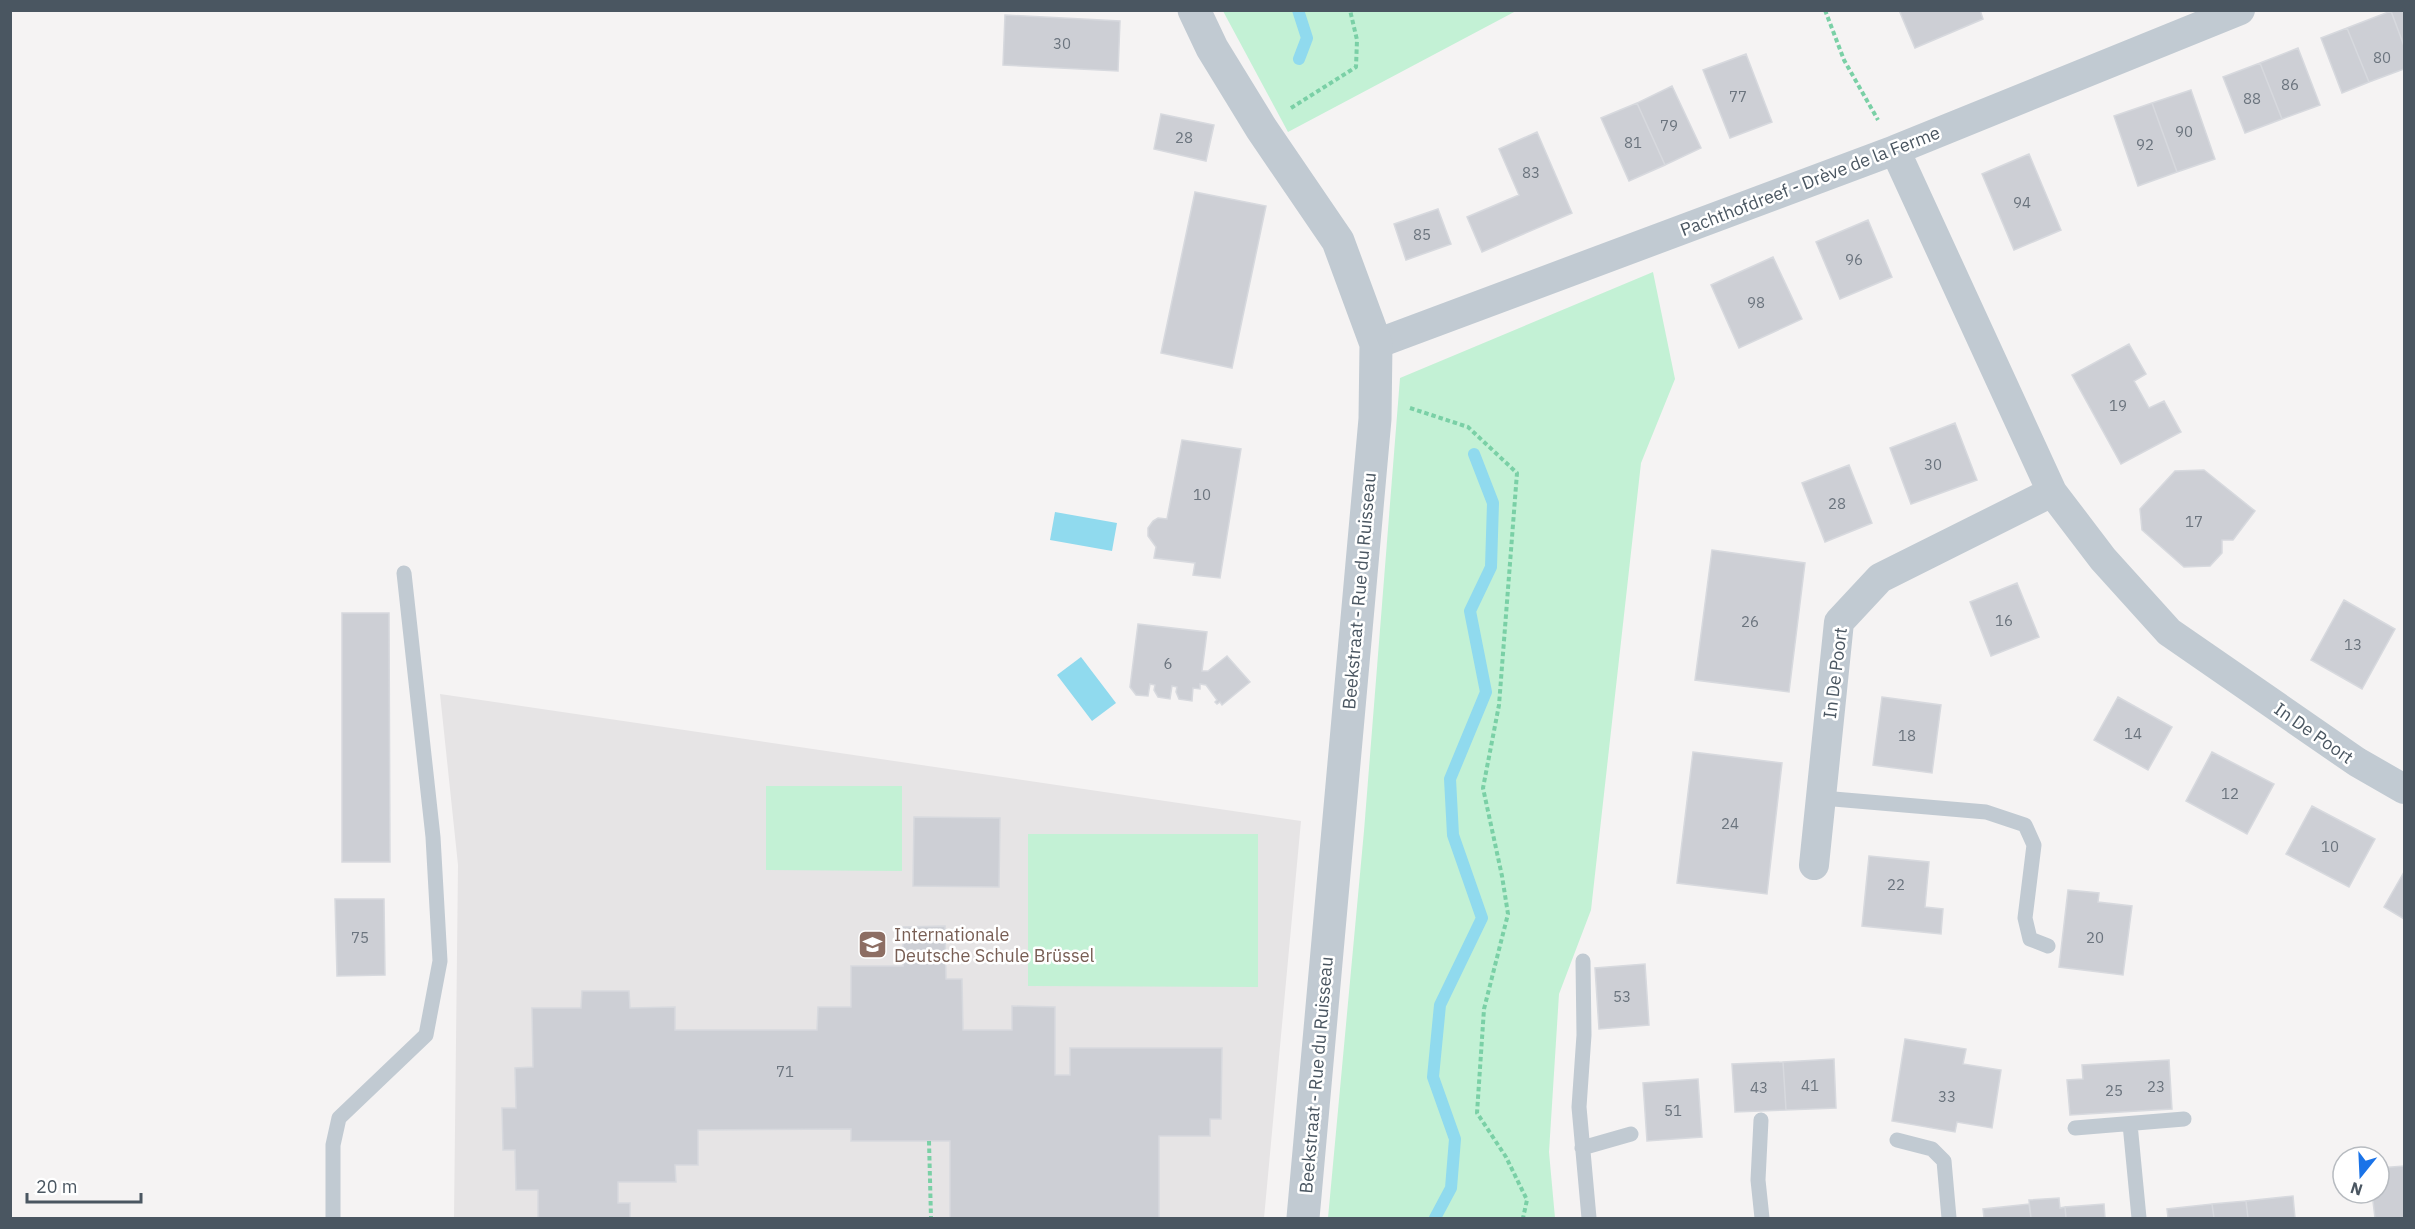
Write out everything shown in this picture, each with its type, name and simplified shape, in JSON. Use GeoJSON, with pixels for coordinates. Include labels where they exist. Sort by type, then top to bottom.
{"type":"FeatureCollection","features":[{"type":"Feature","properties":{"kind":"street","name":"Beekstraat - Rue du Ruisseau"},"geometry":{"type":"LineString","coordinates":[[1194,10],[1212,48],[1261,128],[1338,241],[1376,344],[1375,419],[1303,1218]]}},
{"type":"Feature","properties":{"kind":"street","name":"Pachthofdreef - Drève de la Ferme"},"geometry":{"type":"LineString","coordinates":[[1376,344],[1894,150],[2240,10]]}},
{"type":"Feature","properties":{"kind":"street","name":"In De Poort"},"geometry":{"type":"LineString","coordinates":[[1894,150],[2052,492],[2103,559],[2169,632],[2357,762],[2404,789]]}},
{"type":"Feature","properties":{"kind":"street","name":"In De Poort"},"geometry":{"type":"LineString","coordinates":[[1814,865],[1839,622],[1880,578],[2052,492]]}},
{"type":"Feature","properties":{"kind":"lane"},"geometry":{"type":"LineString","coordinates":[[333,1218],[333,1145],[339,1118],[426,1035],[440,961],[433,837],[404,573]]}},
{"type":"Feature","properties":{"kind":"lane"},"geometry":{"type":"LineString","coordinates":[[1822,798],[1986,812],[2025,825],[2034,845],[2025,918],[2030,939],[2048,946]]}},
{"type":"Feature","properties":{"kind":"lane"},"geometry":{"type":"LineString","coordinates":[[1583,961],[1584,1035],[1579,1107],[1589,1218]]}},
{"type":"Feature","properties":{"kind":"lane"},"geometry":{"type":"LineString","coordinates":[[2075,1128],[2184,1119]]}},
{"type":"Feature","properties":{"kind":"lane"},"geometry":{"type":"LineString","coordinates":[[1761,1120],[1758,1180],[1762,1218]]}},
{"type":"Feature","properties":{"kind":"lane"},"geometry":{"type":"LineString","coordinates":[[2130,1124],[2139,1218]]}},
{"type":"Feature","properties":{"kind":"lane"},"geometry":{"type":"LineString","coordinates":[[1582,1148],[1631,1134]]}},
{"type":"Feature","properties":{"kind":"lane"},"geometry":{"type":"LineString","coordinates":[[1897,1140],[1932,1149],[1944,1161],[1949,1218]]}},
{"type":"Feature","properties":{"kind":"path"},"geometry":{"type":"LineString","coordinates":[[1261,128],[1356,67],[1357,40],[1350,10]]}},
{"type":"Feature","properties":{"kind":"path"},"geometry":{"type":"LineString","coordinates":[[1825,10],[1844,60],[1894,150]]}},
{"type":"Feature","properties":{"kind":"path"},"geometry":{"type":"LineString","coordinates":[[1408,407],[1468,427],[1517,473],[1498,705],[1483,788],[1508,914],[1484,1009],[1477,1113],[1506,1157],[1527,1200],[1523,1218]]}},
{"type":"Feature","properties":{"kind":"path"},"geometry":{"type":"LineString","coordinates":[[929,1141],[931,1218]]}},
{"type":"Feature","properties":{"kind":"shaded area","name":"Internationale Deutsche Schule Brüssel"},"geometry":{"type":"Polygon","coordinates":[[[440,694],[1301,821],[1264,1218],[454,1218],[458,865],[440,694]]]}},
{"type":"Feature","properties":{"kind":"green space"},"geometry":{"type":"Polygon","coordinates":[[[1223,11],[1516,11],[1288,132],[1223,11]]]}},
{"type":"Feature","properties":{"kind":"green space"},"geometry":{"type":"Polygon","coordinates":[[[1653,272],[1675,379],[1641,463],[1591,910],[1559,994],[1549,1152],[1555,1218],[1328,1218],[1364,831],[1400,378],[1653,272]]]}},
{"type":"Feature","properties":{"kind":"green space"},"geometry":{"type":"Polygon","coordinates":[[[766,786],[902,786],[902,871],[766,870],[766,786]]]}},
{"type":"Feature","properties":{"kind":"green space"},"geometry":{"type":"Polygon","coordinates":[[[1028,834],[1258,834],[1258,987],[1028,986],[1028,834]]]}},
{"type":"Feature","properties":{"kind":"water"},"geometry":{"type":"Polygon","coordinates":[[[1055,512],[1117,523],[1112,551],[1050,540],[1055,512]]]}},
{"type":"Feature","properties":{"kind":"water"},"geometry":{"type":"Polygon","coordinates":[[[1081,657],[1116,703],[1092,721],[1057,675],[1081,657]]]}},
{"type":"Feature","properties":{"kind":"building"},"geometry":{"type":"Polygon","coordinates":[[[1899,10],[1980,10],[1983,19],[1915,48],[1899,10]]]}},
{"type":"Feature","properties":{"kind":"building"},"geometry":{"type":"Polygon","coordinates":[[[2404,10],[2404,46],[2391,11],[2404,10]]]}},
{"type":"Feature","properties":{"kind":"building"},"geometry":{"type":"Polygon","coordinates":[[[2391,11],[2404,46],[2404,69],[2369,82],[2347,28],[2391,11]]]}},
{"type":"Feature","properties":{"kind":"building"},"geometry":{"type":"Polygon","coordinates":[[[1005,15],[1120,21],[1118,71],[1003,65],[1005,15]]]}},
{"type":"Feature","properties":{"kind":"building"},"geometry":{"type":"Polygon","coordinates":[[[2347,28],[2369,82],[2342,93],[2321,38],[2347,28]]]}},
{"type":"Feature","properties":{"kind":"building"},"geometry":{"type":"Polygon","coordinates":[[[2298,48],[2320,105],[2282,119],[2260,63],[2298,48]]]}},
{"type":"Feature","properties":{"kind":"building"},"geometry":{"type":"Polygon","coordinates":[[[1746,54],[1772,122],[1730,138],[1703,70],[1746,54]]]}},
{"type":"Feature","properties":{"kind":"building"},"geometry":{"type":"Polygon","coordinates":[[[2260,63],[2282,119],[2245,133],[2223,77],[2260,63]]]}},
{"type":"Feature","properties":{"kind":"building"},"geometry":{"type":"Polygon","coordinates":[[[1672,86],[1701,148],[1665,165],[1637,103],[1672,86]]]}},
{"type":"Feature","properties":{"kind":"building"},"geometry":{"type":"Polygon","coordinates":[[[2191,90],[2215,159],[2177,172],[2152,103],[2191,90]]]}},
{"type":"Feature","properties":{"kind":"building"},"geometry":{"type":"Polygon","coordinates":[[[1637,103],[1665,165],[1629,181],[1601,118],[1637,103]]]}},
{"type":"Feature","properties":{"kind":"building"},"geometry":{"type":"Polygon","coordinates":[[[2152,103],[2177,172],[2138,186],[2114,116],[2152,103]]]}},
{"type":"Feature","properties":{"kind":"building"},"geometry":{"type":"Polygon","coordinates":[[[1161,114],[1214,125],[1206,161],[1154,149],[1161,114]]]}},
{"type":"Feature","properties":{"kind":"building"},"geometry":{"type":"Polygon","coordinates":[[[1537,132],[1572,213],[1482,252],[1467,217],[1519,195],[1499,149],[1537,132]]]}},
{"type":"Feature","properties":{"kind":"building"},"geometry":{"type":"Polygon","coordinates":[[[2029,154],[2061,230],[2014,250],[1982,174],[2029,154]]]}},
{"type":"Feature","properties":{"kind":"building"},"geometry":{"type":"Polygon","coordinates":[[[1195,192],[1266,206],[1232,368],[1161,353],[1195,192]]]}},
{"type":"Feature","properties":{"kind":"building"},"geometry":{"type":"Polygon","coordinates":[[[1438,209],[1451,244],[1406,260],[1394,224],[1438,209]]]}},
{"type":"Feature","properties":{"kind":"building"},"geometry":{"type":"Polygon","coordinates":[[[1868,220],[1892,277],[1840,299],[1816,242],[1868,220]]]}},
{"type":"Feature","properties":{"kind":"building"},"geometry":{"type":"Polygon","coordinates":[[[1773,257],[1802,319],[1739,348],[1711,285],[1773,257]]]}},
{"type":"Feature","properties":{"kind":"building"},"geometry":{"type":"Polygon","coordinates":[[[2129,344],[2146,374],[2134,381],[2149,408],[2164,401],[2181,432],[2121,464],[2072,375],[2129,344]]]}},
{"type":"Feature","properties":{"kind":"building"},"geometry":{"type":"Polygon","coordinates":[[[1955,423],[1977,480],[1911,504],[1890,448],[1955,423]]]}},
{"type":"Feature","properties":{"kind":"building"},"geometry":{"type":"Polygon","coordinates":[[[1182,440],[1241,449],[1220,578],[1193,575],[1195,563],[1154,558],[1156,547],[1148,536],[1148,528],[1158,518],[1167,519],[1182,440]]]}},
{"type":"Feature","properties":{"kind":"building"},"geometry":{"type":"Polygon","coordinates":[[[1849,465],[1872,523],[1825,542],[1802,483],[1849,465]]]}},
{"type":"Feature","properties":{"kind":"building"},"geometry":{"type":"Polygon","coordinates":[[[2204,470],[2255,511],[2233,540],[2222,540],[2222,553],[2210,566],[2184,567],[2142,530],[2140,509],[2175,471],[2204,470]]]}},
{"type":"Feature","properties":{"kind":"building"},"geometry":{"type":"Polygon","coordinates":[[[1712,550],[1805,563],[1789,692],[1695,680],[1712,550]]]}},
{"type":"Feature","properties":{"kind":"building"},"geometry":{"type":"Polygon","coordinates":[[[2017,583],[2039,637],[1991,656],[1970,602],[2017,583]]]}},
{"type":"Feature","properties":{"kind":"building"},"geometry":{"type":"Polygon","coordinates":[[[2344,600],[2395,629],[2362,689],[2311,660],[2344,600]]]}},
{"type":"Feature","properties":{"kind":"building"},"geometry":{"type":"Polygon","coordinates":[[[342,613],[389,613],[390,862],[342,862],[342,613]]]}},
{"type":"Feature","properties":{"kind":"building"},"geometry":{"type":"Polygon","coordinates":[[[1138,624],[1207,632],[1202,671],[1208,671],[1227,656],[1250,682],[1222,705],[1220,702],[1217,704],[1215,702],[1217,700],[1206,685],[1200,684],[1200,689],[1193,688],[1192,701],[1179,699],[1176,692],[1177,687],[1172,686],[1170,699],[1158,697],[1154,690],[1155,685],[1150,684],[1148,696],[1136,695],[1130,687],[1138,624]]]}},
{"type":"Feature","properties":{"kind":"building"},"geometry":{"type":"Polygon","coordinates":[[[1882,697],[1941,705],[1932,773],[1873,765],[1882,697]]]}},
{"type":"Feature","properties":{"kind":"building"},"geometry":{"type":"Polygon","coordinates":[[[2118,697],[2172,727],[2148,770],[2094,740],[2118,697]]]}},
{"type":"Feature","properties":{"kind":"building"},"geometry":{"type":"Polygon","coordinates":[[[1693,752],[1782,763],[1767,894],[1677,883],[1693,752]]]}},
{"type":"Feature","properties":{"kind":"building"},"geometry":{"type":"Polygon","coordinates":[[[2212,752],[2274,784],[2247,834],[2186,801],[2212,752]]]}},
{"type":"Feature","properties":{"kind":"building"},"geometry":{"type":"Polygon","coordinates":[[[2312,806],[2375,839],[2349,887],[2286,854],[2312,806]]]}},
{"type":"Feature","properties":{"kind":"building"},"geometry":{"type":"Polygon","coordinates":[[[914,817],[1000,818],[999,887],[913,886],[914,817]]]}},
{"type":"Feature","properties":{"kind":"building"},"geometry":{"type":"Polygon","coordinates":[[[1869,856],[1929,862],[1925,907],[1943,909],[1941,934],[1862,926],[1869,856]]]}},
{"type":"Feature","properties":{"kind":"building"},"geometry":{"type":"Polygon","coordinates":[[[2404,872],[2404,919],[2384,907],[2404,872]]]}},
{"type":"Feature","properties":{"kind":"building"},"geometry":{"type":"Polygon","coordinates":[[[2068,890],[2099,893],[2098,902],[2132,906],[2123,975],[2059,967],[2068,890]]]}},
{"type":"Feature","properties":{"kind":"building"},"geometry":{"type":"Polygon","coordinates":[[[335,899],[384,899],[385,975],[337,976],[335,899]]]}},
{"type":"Feature","properties":{"kind":"building"},"geometry":{"type":"Polygon","coordinates":[[[945,926],[946,979],[962,979],[963,1030],[1012,1030],[1012,1006],[1055,1007],[1055,1075],[1070,1075],[1070,1048],[1222,1048],[1221,1119],[1210,1119],[1210,1136],[1159,1136],[1159,1218],[950,1218],[950,1141],[851,1141],[851,1129],[698,1130],[698,1165],[675,1165],[676,1182],[618,1182],[618,1203],[630,1203],[630,1218],[538,1218],[538,1190],[516,1190],[515,1150],[503,1150],[502,1108],[516,1108],[515,1068],[533,1067],[532,1008],[581,1008],[582,991],[629,991],[630,1008],[675,1007],[675,1030],[817,1030],[818,1007],[851,1007],[851,966],[903,966],[903,927],[945,926]]]}},
{"type":"Feature","properties":{"kind":"building"},"geometry":{"type":"Polygon","coordinates":[[[1645,964],[1649,1025],[1599,1029],[1595,968],[1645,964]]]}},
{"type":"Feature","properties":{"kind":"building"},"geometry":{"type":"Polygon","coordinates":[[[1905,1039],[1966,1049],[1963,1064],[2001,1070],[1992,1128],[1957,1122],[1955,1132],[1892,1121],[1905,1039]]]}},
{"type":"Feature","properties":{"kind":"building"},"geometry":{"type":"Polygon","coordinates":[[[1834,1059],[1836,1108],[1786,1110],[1783,1062],[1834,1059]]]}},
{"type":"Feature","properties":{"kind":"building"},"geometry":{"type":"Polygon","coordinates":[[[2169,1060],[2172,1109],[2070,1115],[2067,1080],[2083,1079],[2082,1065],[2169,1060]]]}},
{"type":"Feature","properties":{"kind":"building"},"geometry":{"type":"Polygon","coordinates":[[[1783,1062],[1786,1110],[1735,1112],[1732,1064],[1783,1062]]]}},
{"type":"Feature","properties":{"kind":"building"},"geometry":{"type":"Polygon","coordinates":[[[1698,1079],[1702,1137],[1647,1141],[1643,1083],[1698,1079]]]}},
{"type":"Feature","properties":{"kind":"building"},"geometry":{"type":"Polygon","coordinates":[[[2404,1166],[2404,1218],[2375,1218],[2373,1205],[2391,1205],[2391,1167],[2404,1166]]]}},
{"type":"Feature","properties":{"kind":"building"},"geometry":{"type":"Polygon","coordinates":[[[2293,1196],[2295,1218],[2248,1218],[2246,1201],[2293,1196]]]}},
{"type":"Feature","properties":{"kind":"building"},"geometry":{"type":"Polygon","coordinates":[[[2059,1198],[2060,1208],[2065,1207],[2066,1218],[2031,1218],[2029,1200],[2059,1198]]]}},
{"type":"Feature","properties":{"kind":"building"},"geometry":{"type":"Polygon","coordinates":[[[2246,1201],[2248,1218],[2214,1218],[2212,1204],[2246,1201]]]}},
{"type":"Feature","properties":{"kind":"building"},"geometry":{"type":"Polygon","coordinates":[[[2029,1204],[2031,1218],[1984,1218],[1983,1209],[2029,1204]]]}},
{"type":"Feature","properties":{"kind":"building"},"geometry":{"type":"Polygon","coordinates":[[[2104,1204],[2105,1218],[2066,1218],[2065,1207],[2104,1204]]]}},
{"type":"Feature","properties":{"kind":"building"},"geometry":{"type":"Polygon","coordinates":[[[2212,1204],[2214,1218],[2168,1218],[2167,1209],[2212,1204]]]}},
{"type":"Feature","properties":{"kind":"waterway"},"geometry":{"type":"LineString","coordinates":[[1298,10],[1307,38],[1299,59]]}},
{"type":"Feature","properties":{"kind":"waterway"},"geometry":{"type":"LineString","coordinates":[[1435,1218],[1451,1188],[1455,1139],[1433,1077],[1440,1005],[1482,918],[1453,835],[1450,779],[1486,692],[1470,611],[1491,567],[1493,503],[1474,454]]}},
{"type":"Feature","properties":{"kind":"place","name":"Internationale Deutsche Schule Brüssel"},"geometry":{"type":"Point","coordinates":[873,944]}}]}
